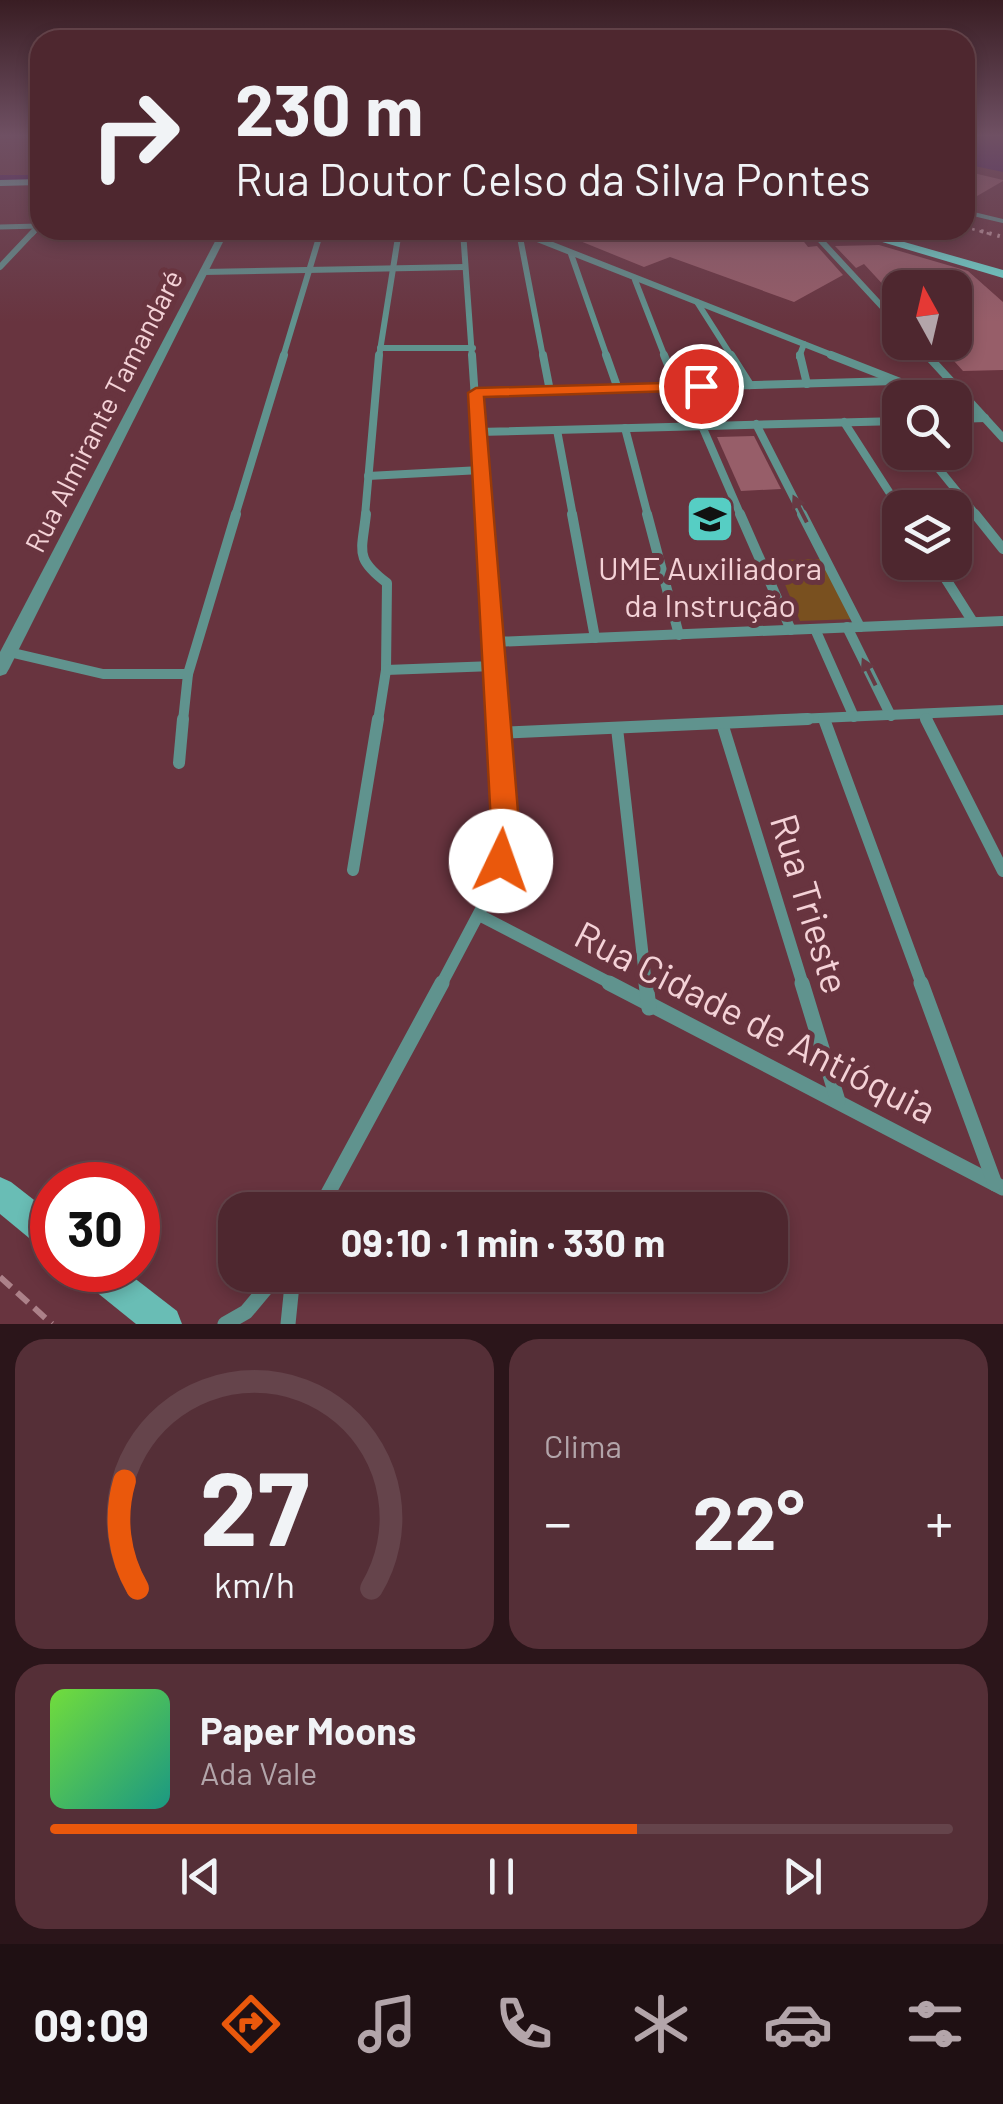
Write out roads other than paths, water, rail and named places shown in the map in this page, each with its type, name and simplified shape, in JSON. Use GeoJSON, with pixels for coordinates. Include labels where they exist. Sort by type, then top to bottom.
{"type":"FeatureCollection","features":[{"type":"Feature","properties":{"kind":"main road"},"geometry":{"type":"LineString","coordinates":[[883,240],[1003,274]]}},
{"type":"Feature","properties":{"kind":"main road"},"geometry":{"type":"LineString","coordinates":[[918,240],[1003,264]]}},
{"type":"Feature","properties":{"kind":"main road"},"geometry":{"type":"LineString","coordinates":[[0,1193],[30,1217]]}},
{"type":"Feature","properties":{"kind":"main road"},"geometry":{"type":"LineString","coordinates":[[124,1292],[164,1324]]}},
{"type":"Feature","properties":{"kind":"street"},"geometry":{"type":"LineString","coordinates":[[0,227],[30,226]]}},
{"type":"Feature","properties":{"kind":"street"},"geometry":{"type":"LineString","coordinates":[[0,267],[30,235]]}},
{"type":"Feature","properties":{"kind":"street","name":"Rua Almirante Tamandaré"},"geometry":{"type":"LineString","coordinates":[[0,668],[220,240]]}},
{"type":"Feature","properties":{"kind":"street"},"geometry":{"type":"LineString","coordinates":[[179,764],[188,674],[318,240]]}},
{"type":"Feature","properties":{"kind":"street"},"geometry":{"type":"LineString","coordinates":[[354,870],[386,670],[386,583],[366,567],[362,554],[380,348],[397,240]]}},
{"type":"Feature","properties":{"kind":"street"},"geometry":{"type":"LineString","coordinates":[[329,1192],[478,916],[496,880],[505,840],[463,240]]}},
{"type":"Feature","properties":{"kind":"street"},"geometry":{"type":"LineString","coordinates":[[518,240],[550,391]]}},
{"type":"Feature","properties":{"kind":"street"},"geometry":{"type":"LineString","coordinates":[[538,240],[895,380]]}},
{"type":"Feature","properties":{"kind":"street"},"geometry":{"type":"LineString","coordinates":[[820,240],[882,307]]}},
{"type":"Feature","properties":{"kind":"street"},"geometry":{"type":"LineString","coordinates":[[572,254],[618,389]]}},
{"type":"Feature","properties":{"kind":"street"},"geometry":{"type":"LineString","coordinates":[[204,272],[464,267]]}},
{"type":"Feature","properties":{"kind":"street"},"geometry":{"type":"LineString","coordinates":[[635,280],[676,387]]}},
{"type":"Feature","properties":{"kind":"street"},"geometry":{"type":"LineString","coordinates":[[696,301],[750,385]]}},
{"type":"Feature","properties":{"kind":"street"},"geometry":{"type":"LineString","coordinates":[[804,344],[798,357],[807,384]]}},
{"type":"Feature","properties":{"kind":"street"},"geometry":{"type":"LineString","coordinates":[[380,348],[472,348]]}},
{"type":"Feature","properties":{"kind":"street"},"geometry":{"type":"LineString","coordinates":[[931,360],[1003,438]]}},
{"type":"Feature","properties":{"kind":"street"},"geometry":{"type":"LineString","coordinates":[[476,393],[882,382]]}},
{"type":"Feature","properties":{"kind":"street"},"geometry":{"type":"LineString","coordinates":[[972,411],[982,416]]}},
{"type":"Feature","properties":{"kind":"street"},"geometry":{"type":"LineString","coordinates":[[972,417],[982,416]]}},
{"type":"Feature","properties":{"kind":"street"},"geometry":{"type":"LineString","coordinates":[[844,422],[888,490]]}},
{"type":"Feature","properties":{"kind":"street"},"geometry":{"type":"LineString","coordinates":[[478,432],[882,422]]}},
{"type":"Feature","properties":{"kind":"street"},"geometry":{"type":"LineString","coordinates":[[756,424],[860,627]]}},
{"type":"Feature","properties":{"kind":"street"},"geometry":{"type":"LineString","coordinates":[[702,426],[790,630]]}},
{"type":"Feature","properties":{"kind":"street"},"geometry":{"type":"LineString","coordinates":[[626,428],[678,635]]}},
{"type":"Feature","properties":{"kind":"street"},"geometry":{"type":"LineString","coordinates":[[557,430],[595,638]]}},
{"type":"Feature","properties":{"kind":"street"},"geometry":{"type":"LineString","coordinates":[[368,476],[481,470]]}},
{"type":"Feature","properties":{"kind":"street"},"geometry":{"type":"LineString","coordinates":[[939,470],[1003,549]]}},
{"type":"Feature","properties":{"kind":"street"},"geometry":{"type":"LineString","coordinates":[[947,580],[974,622]]}},
{"type":"Feature","properties":{"kind":"street"},"geometry":{"type":"LineString","coordinates":[[493,642],[1003,621]]}},
{"type":"Feature","properties":{"kind":"street"},"geometry":{"type":"LineString","coordinates":[[847,628],[890,716]]}},
{"type":"Feature","properties":{"kind":"street"},"geometry":{"type":"LineString","coordinates":[[815,629],[854,717]]}},
{"type":"Feature","properties":{"kind":"street"},"geometry":{"type":"LineString","coordinates":[[8,652],[103,674],[188,674]]}},
{"type":"Feature","properties":{"kind":"street"},"geometry":{"type":"LineString","coordinates":[[386,670],[494,666]]}},
{"type":"Feature","properties":{"kind":"street"},"geometry":{"type":"LineString","coordinates":[[499,733],[1003,710]]}},
{"type":"Feature","properties":{"kind":"street"},"geometry":{"type":"LineString","coordinates":[[924,714],[1003,871]]}},
{"type":"Feature","properties":{"kind":"street"},"geometry":{"type":"LineString","coordinates":[[824,718],[999,1186]]}},
{"type":"Feature","properties":{"kind":"street","name":"Rua Trieste"},"geometry":{"type":"LineString","coordinates":[[722,723],[838,1102]]}},
{"type":"Feature","properties":{"kind":"street"},"geometry":{"type":"LineString","coordinates":[[617,728],[650,1008]]}},
{"type":"Feature","properties":{"kind":"street","name":"Rua Cidade de Antióquia"},"geometry":{"type":"LineString","coordinates":[[478,916],[999,1186]]}},
{"type":"Feature","properties":{"kind":"street"},"geometry":{"type":"LineString","coordinates":[[225,1324],[246,1312],[263,1292]]}},
{"type":"Feature","properties":{"kind":"street"},"geometry":{"type":"LineString","coordinates":[[288,1324],[291,1292]]}},
{"type":"Feature","properties":{"kind":"lane"},"geometry":{"type":"LineString","coordinates":[[975,214],[1003,221]]}},
{"type":"Feature","properties":{"kind":"railway"},"geometry":{"type":"LineString","coordinates":[[975,230],[990,234]]}},
{"type":"Feature","properties":{"kind":"railway"},"geometry":{"type":"LineString","coordinates":[[981,231],[1003,237]]}},
{"type":"Feature","properties":{"kind":"place","name":"UME Auxiliadora da Instrução"},"geometry":{"type":"Point","coordinates":[710,519]}}]}
